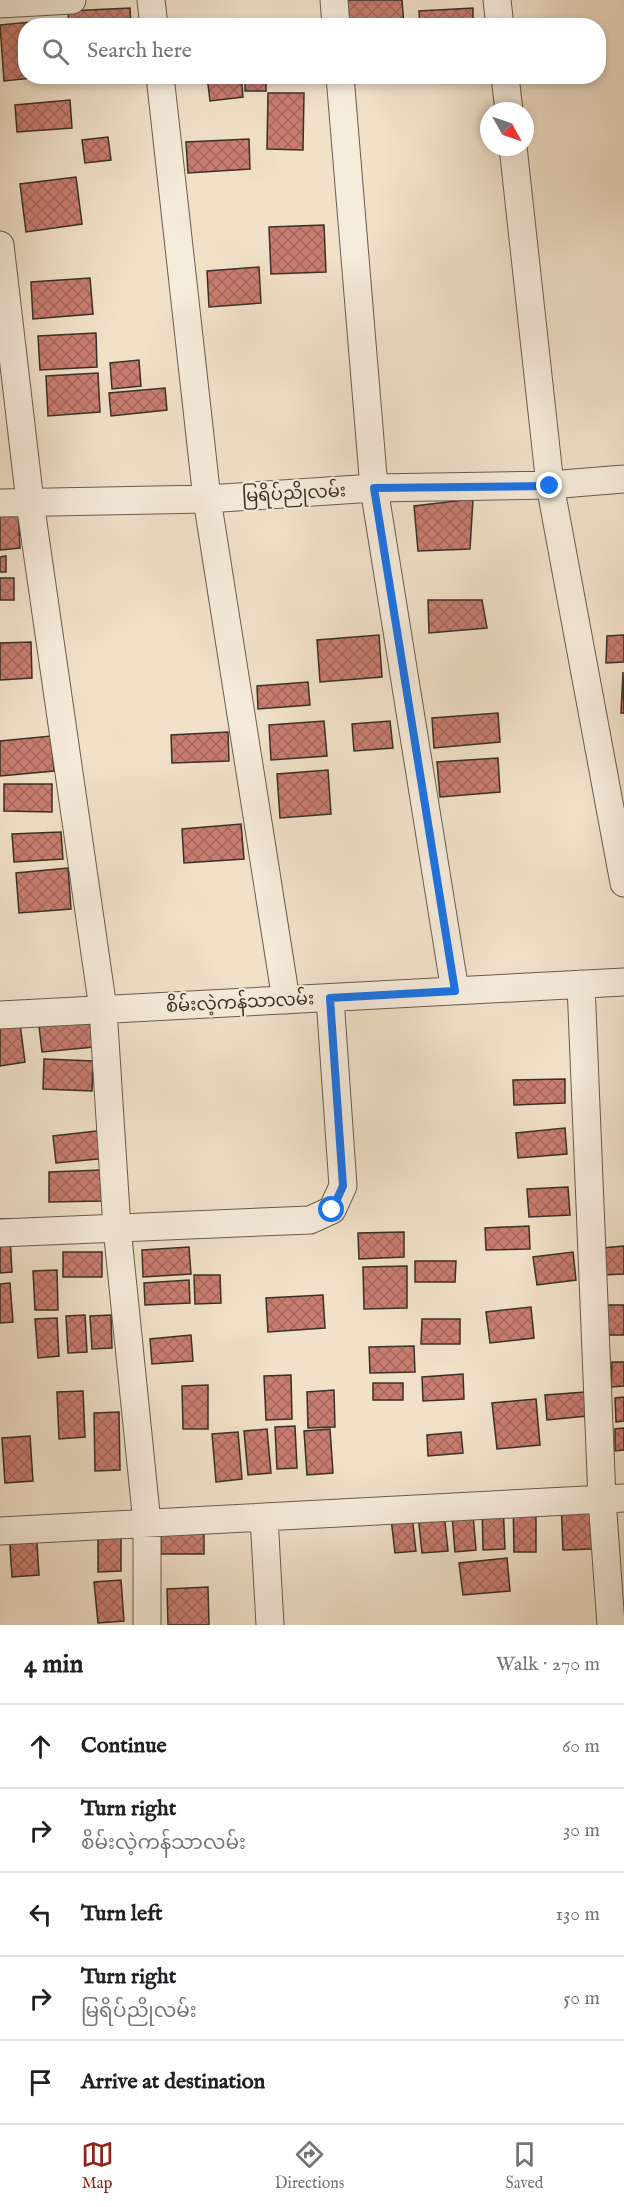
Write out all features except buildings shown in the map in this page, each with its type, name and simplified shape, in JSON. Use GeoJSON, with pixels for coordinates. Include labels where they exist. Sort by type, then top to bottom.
{"type":"FeatureCollection","features":[{"type":"Feature","properties":{"kind":"street"},"geometry":{"type":"LineString","coordinates":[[0,4],[72,0]]}},
{"type":"Feature","properties":{"kind":"street"},"geometry":{"type":"LineString","coordinates":[[152,0],[153,18]]}},
{"type":"Feature","properties":{"kind":"street"},"geometry":{"type":"LineString","coordinates":[[333,0],[335,18]]}},
{"type":"Feature","properties":{"kind":"street"},"geometry":{"type":"LineString","coordinates":[[497,0],[499,18]]}},
{"type":"Feature","properties":{"kind":"street"},"geometry":{"type":"LineString","coordinates":[[161,84],[207,499],[286,1000]]}},
{"type":"Feature","properties":{"kind":"street"},"geometry":{"type":"LineString","coordinates":[[341,84],[374,488],[455,991]]}},
{"type":"Feature","properties":{"kind":"street"},"geometry":{"type":"LineString","coordinates":[[506,84],[508,102]]}},
{"type":"Feature","properties":{"kind":"street"},"geometry":{"type":"LineString","coordinates":[[514,156],[550,486],[624,883]]}},
{"type":"Feature","properties":{"kind":"street"},"geometry":{"type":"LineString","coordinates":[[0,245],[30,502],[103,1009],[117,1228],[147,1523],[147,1625]]}},
{"type":"Feature","properties":{"kind":"street","name":"မြရိပ်ညိုလမ်း"},"geometry":{"type":"LineString","coordinates":[[0,503],[207,499],[374,488],[550,486],[624,479]]}},
{"type":"Feature","properties":{"kind":"street","name":"စိမ်းလဲ့ကန်သာလမ်း"},"geometry":{"type":"LineString","coordinates":[[0,1015],[624,982]]}},
{"type":"Feature","properties":{"kind":"street"},"geometry":{"type":"LineString","coordinates":[[581,984],[613,1498],[611,1625]]}},
{"type":"Feature","properties":{"kind":"street"},"geometry":{"type":"LineString","coordinates":[[0,1233],[310,1220],[332,1210],[343,1186],[330,998]]}},
{"type":"Feature","properties":{"kind":"street"},"geometry":{"type":"LineString","coordinates":[[0,1531],[613,1498]]}},
{"type":"Feature","properties":{"kind":"street"},"geometry":{"type":"LineString","coordinates":[[264,1517],[270,1625]]}},
{"type":"Feature","properties":{"kind":"route"},"geometry":{"type":"LineString","coordinates":[[332,1210],[343,1186],[330,998],[455,991],[374,488],[550,486]]}}]}
